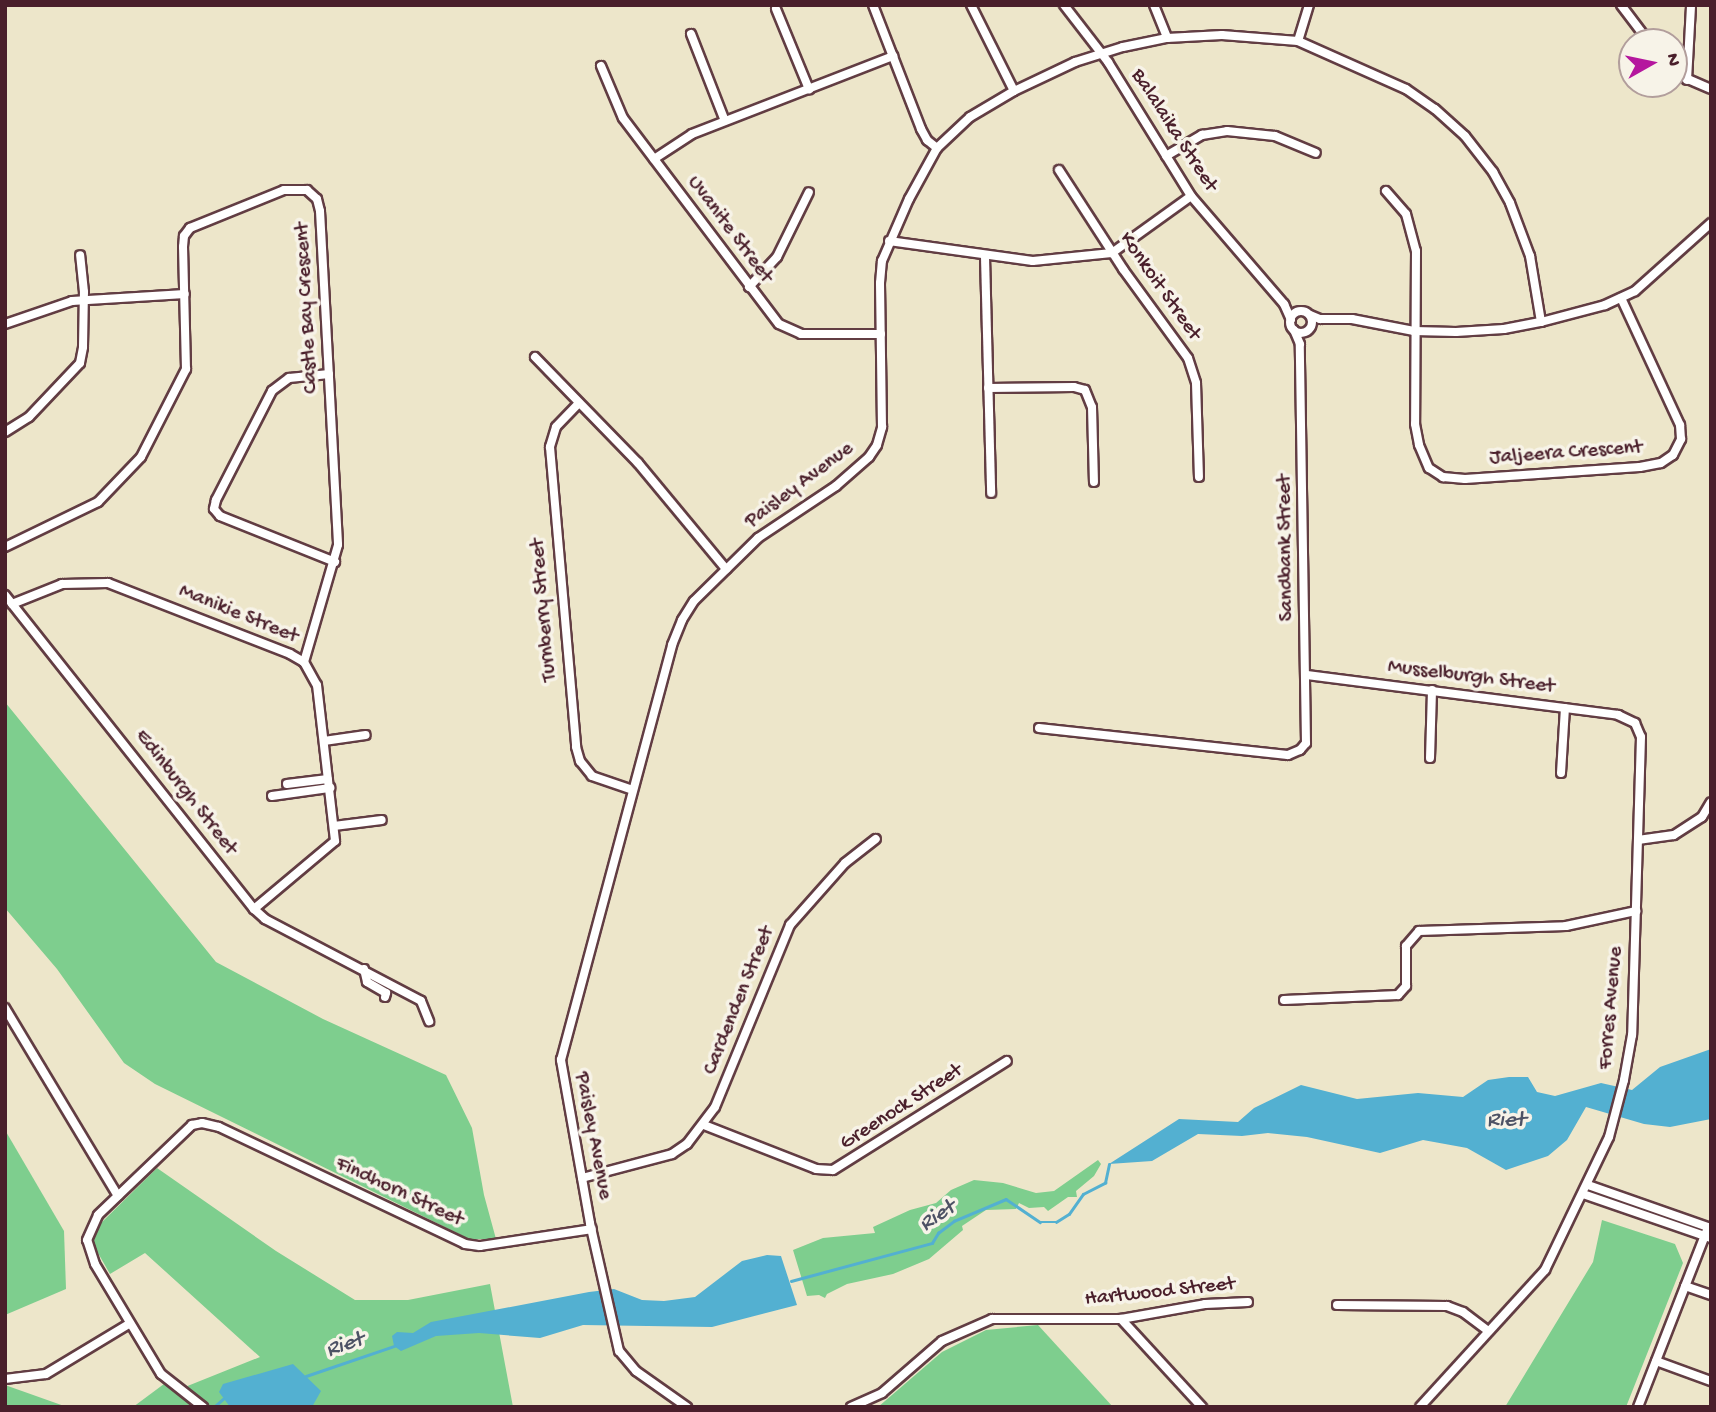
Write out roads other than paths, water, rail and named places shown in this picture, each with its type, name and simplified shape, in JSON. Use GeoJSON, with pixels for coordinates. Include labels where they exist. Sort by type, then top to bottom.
{"type":"FeatureCollection","features":[{"type":"Feature","properties":{"kind":"street"},"geometry":{"type":"LineString","coordinates":[[873,5],[924,136],[937,148]]}},
{"type":"Feature","properties":{"kind":"street"},"geometry":{"type":"LineString","coordinates":[[971,5],[1014,91]]}},
{"type":"Feature","properties":{"kind":"street","name":"Balalaika Street"},"geometry":{"type":"LineString","coordinates":[[1064,5],[1100,54],[1191,196],[1284,304],[1294,330]]}},
{"type":"Feature","properties":{"kind":"street"},"geometry":{"type":"LineString","coordinates":[[1154,5],[1167,38]]}},
{"type":"Feature","properties":{"kind":"street"},"geometry":{"type":"LineString","coordinates":[[1298,41],[1309,5]]}},
{"type":"Feature","properties":{"kind":"street"},"geometry":{"type":"LineString","coordinates":[[1621,5],[1638,28]]}},
{"type":"Feature","properties":{"kind":"street"},"geometry":{"type":"LineString","coordinates":[[1688,61],[1691,5]]}},
{"type":"Feature","properties":{"kind":"street"},"geometry":{"type":"LineString","coordinates":[[776,9],[809,89]]}},
{"type":"Feature","properties":{"kind":"street"},"geometry":{"type":"LineString","coordinates":[[691,34],[725,121]]}},
{"type":"Feature","properties":{"kind":"street","name":"Paisley Avenue"},"geometry":{"type":"LineString","coordinates":[[687,1407],[632,1367],[619,1351],[612,1330],[561,1060],[677,632],[694,601],[765,532],[822,496],[873,452],[882,427],[881,269],[889,241],[920,176],[937,148],[971,117],[1014,91],[1063,67],[1100,54],[1167,38],[1240,36],[1298,41],[1406,89],[1465,136],[1493,172],[1510,202],[1530,256],[1541,322]]}},
{"type":"Feature","properties":{"kind":"street"},"geometry":{"type":"LineString","coordinates":[[654,159],[685,137],[893,56]]}},
{"type":"Feature","properties":{"kind":"street","name":"Uvanite Street"},"geometry":{"type":"LineString","coordinates":[[601,66],[621,114],[779,324],[792,332],[881,334]]}},
{"type":"Feature","properties":{"kind":"street"},"geometry":{"type":"LineString","coordinates":[[1688,80],[1711,89]]}},
{"type":"Feature","properties":{"kind":"street"},"geometry":{"type":"LineString","coordinates":[[1166,156],[1195,138],[1216,131],[1275,136],[1317,153]]}},
{"type":"Feature","properties":{"kind":"street","name":"Konkoit Street"},"geometry":{"type":"LineString","coordinates":[[1059,170],[1112,253],[1192,366],[1196,383],[1199,477]]}},
{"type":"Feature","properties":{"kind":"street","name":"Castle Bay Crescent"},"geometry":{"type":"LineString","coordinates":[[5,547],[98,502],[138,461],[186,369],[183,243],[190,228],[284,190],[301,189],[311,192],[317,199],[320,211],[338,545],[304,662]]}},
{"type":"Feature","properties":{"kind":"street"},"geometry":{"type":"LineString","coordinates":[[749,287],[777,257],[809,191]]}},
{"type":"Feature","properties":{"kind":"street"},"geometry":{"type":"LineString","coordinates":[[1387,191],[1406,214],[1416,251],[1414,331]]}},
{"type":"Feature","properties":{"kind":"street"},"geometry":{"type":"LineString","coordinates":[[889,241],[985,257],[1033,261],[1112,253],[1191,196]]}},
{"type":"Feature","properties":{"kind":"street"},"geometry":{"type":"LineString","coordinates":[[1309,328],[1310,315],[1320,319],[1352,319],[1414,331],[1490,331],[1541,322],[1621,298],[1650,279],[1711,223]]}},
{"type":"Feature","properties":{"kind":"street"},"geometry":{"type":"LineString","coordinates":[[5,432],[29,417],[77,368],[83,347],[80,255]]}},
{"type":"Feature","properties":{"kind":"street"},"geometry":{"type":"LineString","coordinates":[[985,257],[991,493]]}},
{"type":"Feature","properties":{"kind":"street"},"geometry":{"type":"LineString","coordinates":[[5,324],[59,304],[185,294]]}},
{"type":"Feature","properties":{"kind":"street","name":"Jaljeera Crescent"},"geometry":{"type":"LineString","coordinates":[[1414,331],[1417,436],[1425,461],[1435,472],[1465,479],[1657,464],[1675,450],[1681,439],[1680,425],[1621,298]]}},
{"type":"Feature","properties":{"kind":"street","name":"Balalaika Street"},"geometry":{"type":"LineString","coordinates":[[1284,304],[1310,315]]}},
{"type":"Feature","properties":{"kind":"street"},"geometry":{"type":"LineString","coordinates":[[1291,320],[1301,311]]}},
{"type":"Feature","properties":{"kind":"street"},"geometry":{"type":"LineString","coordinates":[[1294,330],[1309,328],[1320,319]]}},
{"type":"Feature","properties":{"kind":"street","name":"Sandbank Street"},"geometry":{"type":"LineString","coordinates":[[1300,344],[1309,328]]}},
{"type":"Feature","properties":{"kind":"street","name":"Sandbank Street"},"geometry":{"type":"LineString","coordinates":[[1039,728],[1274,754],[1288,755],[1300,750],[1307,736],[1307,675],[1300,344],[1294,330]]}},
{"type":"Feature","properties":{"kind":"street"},"geometry":{"type":"LineString","coordinates":[[535,357],[638,463],[726,569]]}},
{"type":"Feature","properties":{"kind":"street"},"geometry":{"type":"LineString","coordinates":[[330,374],[289,378],[272,391],[216,500],[214,509],[220,516],[335,562]]}},
{"type":"Feature","properties":{"kind":"street"},"geometry":{"type":"LineString","coordinates":[[988,388],[1074,387],[1085,390],[1093,407],[1094,482]]}},
{"type":"Feature","properties":{"kind":"street","name":"Turnberry Street"},"geometry":{"type":"LineString","coordinates":[[579,403],[556,427],[550,447],[576,747],[580,761],[592,776],[634,790]]}},
{"type":"Feature","properties":{"kind":"street","name":"Manikie Street"},"geometry":{"type":"LineString","coordinates":[[12,604],[62,584],[108,583],[290,654],[304,662],[316,682],[334,826]]}},
{"type":"Feature","properties":{"kind":"street"},"geometry":{"type":"LineString","coordinates":[[5,595],[12,604]]}},
{"type":"Feature","properties":{"kind":"street","name":"Edinburgh Street"},"geometry":{"type":"LineString","coordinates":[[12,604],[254,909],[265,919],[363,968],[421,1001],[429,1021]]}},
{"type":"Feature","properties":{"kind":"street","name":"Musselburgh Street"},"geometry":{"type":"LineString","coordinates":[[1307,675],[1565,708],[1629,719]]}},
{"type":"Feature","properties":{"kind":"street"},"geometry":{"type":"LineString","coordinates":[[1430,758],[1432,690]]}},
{"type":"Feature","properties":{"kind":"street"},"geometry":{"type":"LineString","coordinates":[[1561,774],[1565,708]]}},
{"type":"Feature","properties":{"kind":"street","name":"Forres Avenue"},"geometry":{"type":"LineString","coordinates":[[1420,1407],[1545,1270],[1588,1185],[1613,1124],[1632,1035],[1641,737],[1638,727],[1629,719]]}},
{"type":"Feature","properties":{"kind":"street"},"geometry":{"type":"LineString","coordinates":[[324,741],[366,735]]}},
{"type":"Feature","properties":{"kind":"street"},"geometry":{"type":"LineString","coordinates":[[287,784],[329,783]]}},
{"type":"Feature","properties":{"kind":"street"},"geometry":{"type":"LineString","coordinates":[[272,796],[329,783]]}},
{"type":"Feature","properties":{"kind":"street"},"geometry":{"type":"LineString","coordinates":[[1638,840],[1674,835],[1702,817],[1711,802]]}},
{"type":"Feature","properties":{"kind":"street"},"geometry":{"type":"LineString","coordinates":[[254,909],[331,846],[335,839],[334,826],[382,820]]}},
{"type":"Feature","properties":{"kind":"street","name":"Cardenden Street"},"geometry":{"type":"LineString","coordinates":[[704,1125],[715,1107],[790,925],[845,863],[876,839]]}},
{"type":"Feature","properties":{"kind":"street"},"geometry":{"type":"LineString","coordinates":[[1284,1000],[1398,995],[1406,984],[1406,946],[1419,931],[1566,926],[1636,911]]}},
{"type":"Feature","properties":{"kind":"street"},"geometry":{"type":"LineString","coordinates":[[363,968],[367,982],[386,993],[385,997]]}},
{"type":"Feature","properties":{"kind":"street"},"geometry":{"type":"LineString","coordinates":[[6,1009],[118,1196],[94,1220],[87,1240],[91,1256],[161,1374],[202,1406]]}},
{"type":"Feature","properties":{"kind":"street","name":"Greenock Street"},"geometry":{"type":"LineString","coordinates":[[704,1125],[816,1169],[833,1170],[1007,1061]]}},
{"type":"Feature","properties":{"kind":"street","name":"Findhorn Street"},"geometry":{"type":"LineString","coordinates":[[118,1196],[184,1130],[202,1123],[219,1127],[465,1244],[480,1246],[592,1229]]}},
{"type":"Feature","properties":{"kind":"street"},"geometry":{"type":"LineString","coordinates":[[582,1178],[677,1152],[704,1125]]}},
{"type":"Feature","properties":{"kind":"street"},"geometry":{"type":"LineString","coordinates":[[1588,1185],[1709,1232]]}},
{"type":"Feature","properties":{"kind":"street"},"geometry":{"type":"LineString","coordinates":[[1583,1194],[1709,1232]]}},
{"type":"Feature","properties":{"kind":"street"},"geometry":{"type":"LineString","coordinates":[[1638,1407],[1709,1232]]}},
{"type":"Feature","properties":{"kind":"street"},"geometry":{"type":"LineString","coordinates":[[1685,1286],[1711,1296]]}},
{"type":"Feature","properties":{"kind":"street","name":"Hartwood Street"},"geometry":{"type":"LineString","coordinates":[[851,1407],[882,1393],[942,1341],[992,1319],[1121,1319],[1196,1305],[1248,1302]]}},
{"type":"Feature","properties":{"kind":"street"},"geometry":{"type":"LineString","coordinates":[[1337,1305],[1447,1306],[1463,1312],[1488,1331]]}},
{"type":"Feature","properties":{"kind":"street"},"geometry":{"type":"LineString","coordinates":[[1121,1319],[1202,1407]]}},
{"type":"Feature","properties":{"kind":"street"},"geometry":{"type":"LineString","coordinates":[[5,1379],[46,1374],[129,1324]]}},
{"type":"Feature","properties":{"kind":"street"},"geometry":{"type":"LineString","coordinates":[[1656,1361],[1711,1381]]}},
{"type":"Feature","properties":{"kind":"water","name":"Riet"},"geometry":{"type":"Polygon","coordinates":[[[1711,1049],[1711,1119],[1670,1127],[1644,1124],[1586,1107],[1567,1140],[1548,1156],[1506,1170],[1467,1148],[1423,1140],[1380,1153],[1307,1137],[1268,1133],[1242,1136],[1198,1134],[1152,1161],[1109,1164],[1179,1119],[1238,1122],[1254,1108],[1301,1085],[1357,1099],[1418,1093],[1463,1097],[1488,1080],[1509,1077],[1528,1077],[1537,1092],[1555,1096],[1601,1083],[1632,1090],[1660,1067],[1711,1049]]]}},
{"type":"Feature","properties":{"kind":"water","name":"Riet"},"geometry":{"type":"Polygon","coordinates":[[[767,1255],[781,1256],[797,1305],[712,1327],[583,1325],[540,1338],[479,1333],[436,1336],[401,1351],[394,1346],[392,1336],[397,1332],[413,1333],[431,1322],[589,1292],[614,1289],[642,1300],[664,1301],[695,1297],[742,1261],[767,1255]]]}},
{"type":"Feature","properties":{"kind":"water"},"geometry":{"type":"Polygon","coordinates":[[[293,1364],[321,1391],[312,1407],[230,1407],[219,1392],[223,1384],[293,1364]]]}},
{"type":"Feature","properties":{"kind":"waterway","name":"Riet"},"geometry":{"type":"LineString","coordinates":[[791,1281],[932,1243],[938,1233],[954,1221],[1006,1199],[1040,1222],[1056,1222],[1069,1214],[1083,1194],[1105,1183],[1109,1164]]}},
{"type":"Feature","properties":{"kind":"waterway","name":"Riet"},"geometry":{"type":"LineString","coordinates":[[306,1376],[394,1346]]}},
{"type":"Feature","properties":{"kind":"waterway","name":"Riet"},"geometry":{"type":"LineString","coordinates":[[214,1407],[223,1399]]}}]}
